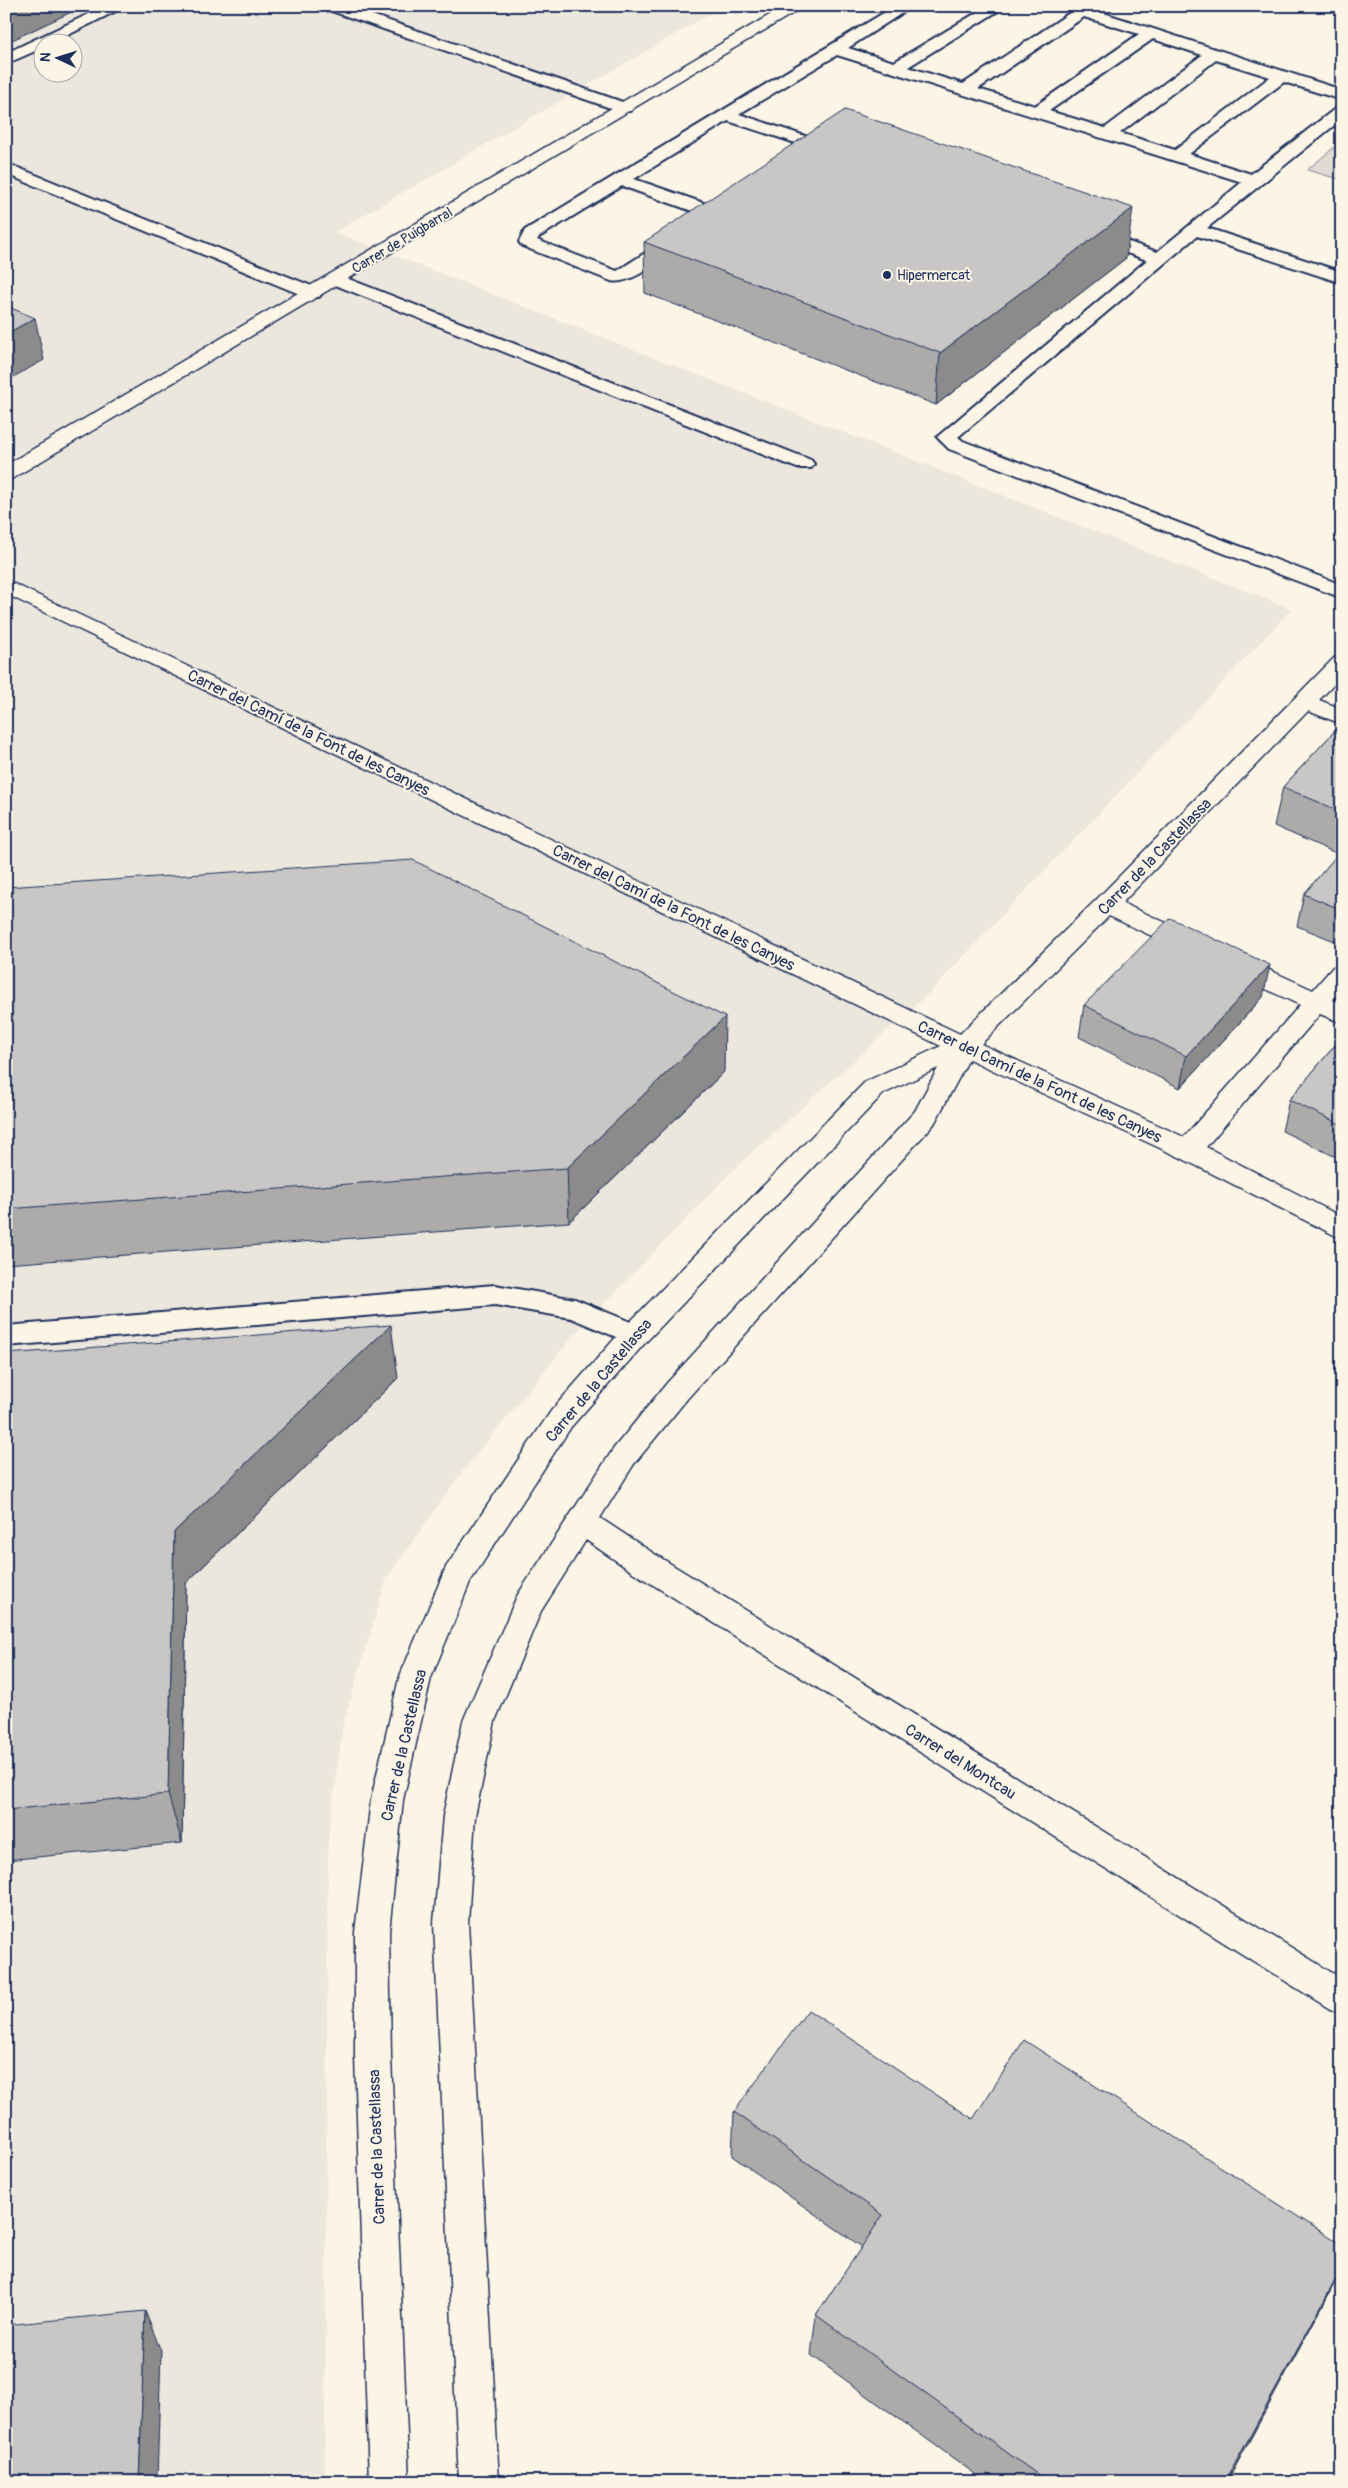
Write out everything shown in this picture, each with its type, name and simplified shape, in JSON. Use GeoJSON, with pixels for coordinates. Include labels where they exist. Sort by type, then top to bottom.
{"type":"FeatureCollection","features":[{"type":"Feature","properties":{"kind":"street","name":"Carrer de Puigbarral"},"geometry":{"type":"LineString","coordinates":[[6,474],[797,6]]}},
{"type":"Feature","properties":{"kind":"street","name":"Carrer del Camí de la Font de les Canyes"},"geometry":{"type":"LineString","coordinates":[[6,586],[963,1046],[1188,1150],[1342,1229]]}},
{"type":"Feature","properties":{"kind":"street","name":"Carrer de la Castellassa"},"geometry":{"type":"LineString","coordinates":[[479,2482],[451,1923],[459,1816],[479,1721],[528,1605],[624,1456],[677,1391],[925,1117],[963,1046],[1106,906],[1342,663]]}},
{"type":"Feature","properties":{"kind":"street"},"geometry":{"type":"LineString","coordinates":[[1304,702],[1342,717]]}},
{"type":"Feature","properties":{"kind":"street"},"geometry":{"type":"LineString","coordinates":[[1106,906],[1342,1014]]}},
{"type":"Feature","properties":{"kind":"street"},"geometry":{"type":"LineString","coordinates":[[1188,1150],[1342,972]]}},
{"type":"Feature","properties":{"kind":"street","name":"Carrer de la Castellassa"},"geometry":{"type":"LineString","coordinates":[[389,2482],[373,2057],[372,1941],[387,1800],[415,1678],[457,1576],[561,1419],[634,1335],[874,1088],[963,1046]]}},
{"type":"Feature","properties":{"kind":"street","name":"Carrer del Montcau"},"geometry":{"type":"LineString","coordinates":[[583,1522],[642,1562],[1342,1998]]}},
{"type":"Feature","properties":{"kind":"lane"},"geometry":{"type":"LineString","coordinates":[[6,59],[119,6]]}},
{"type":"Feature","properties":{"kind":"lane"},"geometry":{"type":"LineString","coordinates":[[331,6],[625,108]]}},
{"type":"Feature","properties":{"kind":"lane"},"geometry":{"type":"LineString","coordinates":[[684,234],[631,272],[617,277],[528,242],[531,234],[619,179],[906,6]]}},
{"type":"Feature","properties":{"kind":"lane"},"geometry":{"type":"LineString","coordinates":[[895,68],[999,6]]}},
{"type":"Feature","properties":{"kind":"lane"},"geometry":{"type":"LineString","coordinates":[[1066,6],[1342,95]]}},
{"type":"Feature","properties":{"kind":"lane"},"geometry":{"type":"LineString","coordinates":[[965,90],[1082,11]]}},
{"type":"Feature","properties":{"kind":"lane"},"geometry":{"type":"LineString","coordinates":[[1037,112],[1151,33]]}},
{"type":"Feature","properties":{"kind":"lane"},"geometry":{"type":"LineString","coordinates":[[835,49],[1254,180]]}},
{"type":"Feature","properties":{"kind":"lane"},"geometry":{"type":"LineString","coordinates":[[1108,134],[1215,53]]}},
{"type":"Feature","properties":{"kind":"lane"},"geometry":{"type":"LineString","coordinates":[[1177,156],[1283,75]]}},
{"type":"Feature","properties":{"kind":"lane"},"geometry":{"type":"LineString","coordinates":[[1342,111],[1254,180],[946,437],[956,445],[1342,592]]}},
{"type":"Feature","properties":{"kind":"lane"},"geometry":{"type":"LineString","coordinates":[[726,115],[826,146],[802,154]]}},
{"type":"Feature","properties":{"kind":"lane"},"geometry":{"type":"LineString","coordinates":[[6,168],[313,293]]}},
{"type":"Feature","properties":{"kind":"lane"},"geometry":{"type":"LineString","coordinates":[[619,179],[715,213]]}},
{"type":"Feature","properties":{"kind":"lane"},"geometry":{"type":"LineString","coordinates":[[700,224],[731,202]]}},
{"type":"Feature","properties":{"kind":"lane"},"geometry":{"type":"LineString","coordinates":[[1076,229],[1160,258]]}},
{"type":"Feature","properties":{"kind":"lane"},"geometry":{"type":"LineString","coordinates":[[1195,230],[1342,278]]}},
{"type":"Feature","properties":{"kind":"lane"},"geometry":{"type":"LineString","coordinates":[[336,279],[804,464]]}},
{"type":"Feature","properties":{"kind":"lane"},"geometry":{"type":"LineString","coordinates":[[6,1336],[494,1295],[575,1309],[634,1335]]}},
{"type":"Feature","properties":{"kind":"shaded area"},"geometry":{"type":"Polygon","coordinates":[[[6,6],[724,6],[335,232],[1292,609],[928,994],[734,1169],[576,1333],[463,1471],[387,1577],[343,1724],[328,1839],[325,2482],[6,2482],[6,6]]]}},
{"type":"Feature","properties":{"kind":"shaded area"},"geometry":{"type":"Polygon","coordinates":[[[1342,141],[1342,180],[1307,170],[1342,141]]]}},
{"type":"Feature","properties":{"kind":"building","name":"Hipermercat"},"geometry":{"type":"Polygon","coordinates":[[[845,110],[1133,208],[940,353],[644,242],[845,110]]]}},
{"type":"Feature","properties":{"kind":"building"},"geometry":{"type":"Polygon","coordinates":[[[6,306],[35,318],[6,334],[6,306]]]}},
{"type":"Feature","properties":{"kind":"building"},"geometry":{"type":"Polygon","coordinates":[[[1342,723],[1342,812],[1283,787],[1342,723]]]}},
{"type":"Feature","properties":{"kind":"building"},"geometry":{"type":"Polygon","coordinates":[[[1342,849],[1342,910],[1304,894],[1342,849]]]}},
{"type":"Feature","properties":{"kind":"building"},"geometry":{"type":"Polygon","coordinates":[[[413,860],[725,1017],[567,1168],[6,1209],[6,887],[413,860]]]}},
{"type":"Feature","properties":{"kind":"building"},"geometry":{"type":"Polygon","coordinates":[[[1170,918],[1270,965],[1186,1056],[1084,1005],[1170,918]]]}},
{"type":"Feature","properties":{"kind":"building"},"geometry":{"type":"Polygon","coordinates":[[[1342,1037],[1342,1125],[1289,1100],[1342,1037]]]}},
{"type":"Feature","properties":{"kind":"building"},"geometry":{"type":"Polygon","coordinates":[[[391,1325],[174,1532],[168,1794],[6,1810],[6,1354],[391,1325]]]}},
{"type":"Feature","properties":{"kind":"building"},"geometry":{"type":"Polygon","coordinates":[[[808,2010],[973,2119],[1024,2040],[1342,2245],[1342,2268],[1225,2482],[1048,2482],[816,2315],[883,2215],[734,2112],[808,2010]]]}},
{"type":"Feature","properties":{"kind":"building"},"geometry":{"type":"Polygon","coordinates":[[[145,2311],[139,2482],[6,2482],[6,2325],[145,2311]]]}},
{"type":"Feature","properties":{"kind":"place","name":"Hipermercat"},"geometry":{"type":"Point","coordinates":[887,275]}}]}
